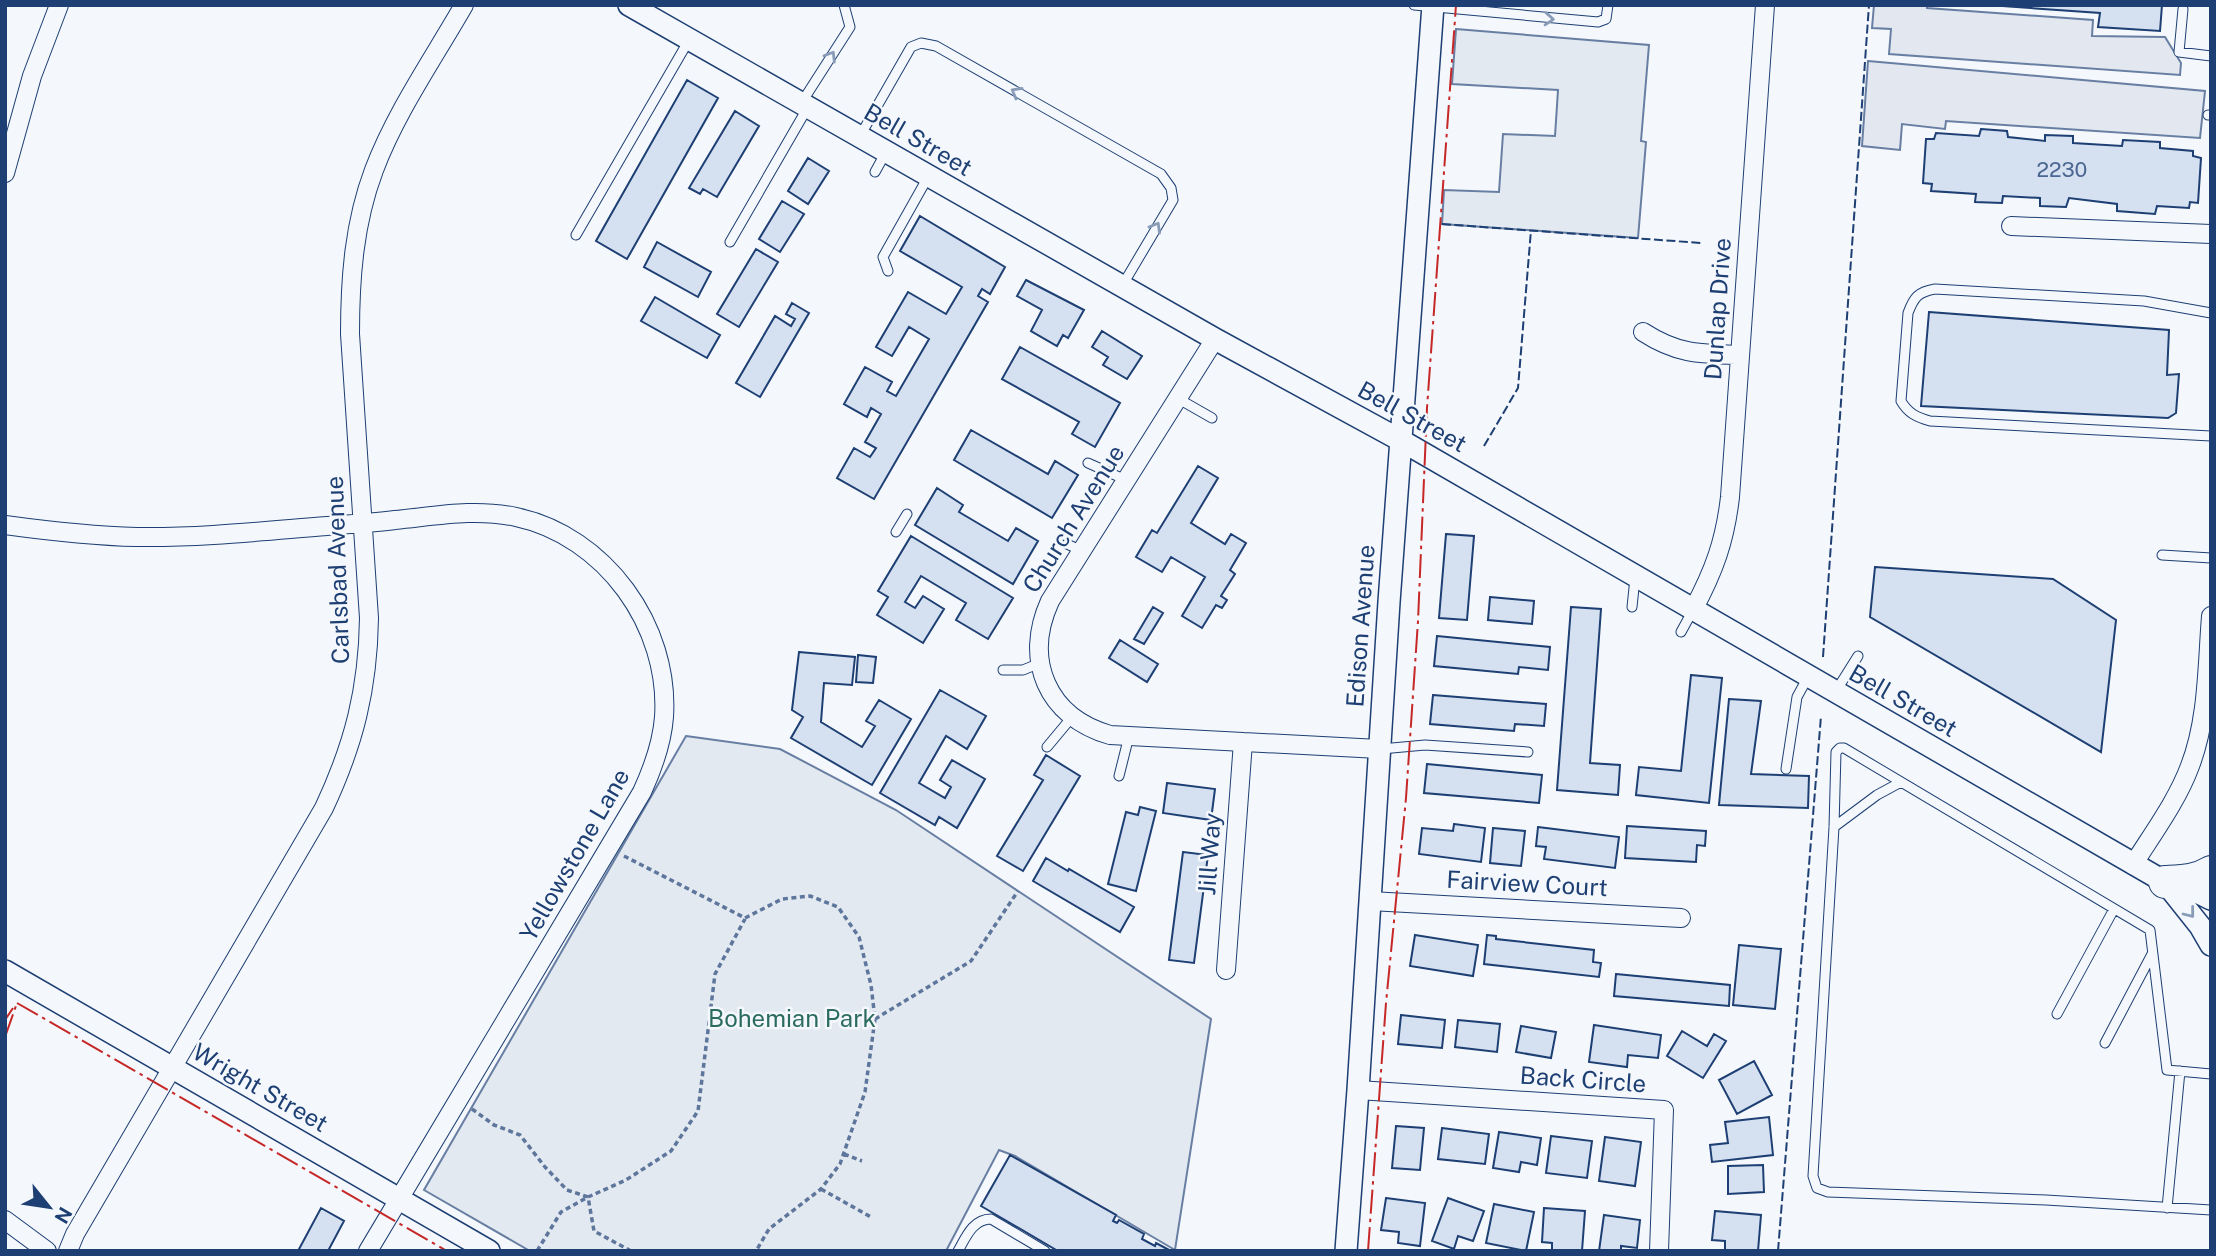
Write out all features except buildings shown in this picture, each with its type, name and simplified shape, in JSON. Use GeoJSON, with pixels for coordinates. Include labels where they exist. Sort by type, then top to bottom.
{"type":"FeatureCollection","features":[{"type":"Feature","properties":{"kind":"highway"},"geometry":{"type":"LineString","coordinates":[[2165,883],[2195,879],[2211,872]]}},
{"type":"Feature","properties":{"kind":"street","name":"Carlsbad Avenue"},"geometry":{"type":"LineString","coordinates":[[68,1251],[317,820],[341,773],[354,735],[368,657],[369,618],[350,334],[354,251],[362,210],[390,133],[464,5]]}},
{"type":"Feature","properties":{"kind":"street","name":"Dunlap Drive"},"geometry":{"type":"LineString","coordinates":[[1693,610],[1712,574],[1727,526],[1765,5]]}},
{"type":"Feature","properties":{"kind":"street"},"geometry":{"type":"LineString","coordinates":[[5,173],[32,76],[57,6]]}},
{"type":"Feature","properties":{"kind":"street","name":"Edison Avenue"},"geometry":{"type":"LineString","coordinates":[[1346,1251],[1402,441],[1426,6]]}},
{"type":"Feature","properties":{"kind":"street","name":"Bell Street"},"geometry":{"type":"LineString","coordinates":[[640,8],[689,40],[1215,339],[1402,441],[2133,865],[2165,883],[2187,887],[2211,899]]}},
{"type":"Feature","properties":{"kind":"street"},"geometry":{"type":"LineString","coordinates":[[2011,226],[2211,234]]}},
{"type":"Feature","properties":{"kind":"street"},"geometry":{"type":"LineString","coordinates":[[1643,331],[1663,345],[1680,351],[1740,355]]}},
{"type":"Feature","properties":{"kind":"street","name":"Church Avenue"},"geometry":{"type":"LineString","coordinates":[[1215,339],[1126,480],[1074,548],[1044,614],[1038,642],[1046,683],[1053,696],[1072,717],[1096,731],[1129,736],[1379,749]]}},
{"type":"Feature","properties":{"kind":"street","name":"Yellowstone Lane"},"geometry":{"type":"LineString","coordinates":[[5,525],[137,537],[204,536],[465,512],[491,513],[518,517],[543,526],[590,552],[610,570],[641,612],[660,663],[664,689],[660,742],[642,792],[368,1251]]}},
{"type":"Feature","properties":{"kind":"street"},"geometry":{"type":"LineString","coordinates":[[2133,865],[2182,784],[2196,747],[2204,712],[2211,616]]}},
{"type":"Feature","properties":{"kind":"street","name":"Jill Way"},"geometry":{"type":"LineString","coordinates":[[1226,970],[1243,742]]}},
{"type":"Feature","properties":{"kind":"street","name":"Bell Street"},"geometry":{"type":"LineString","coordinates":[[2165,883],[2200,926],[2211,945]]}},
{"type":"Feature","properties":{"kind":"street","name":"Fairview Court"},"geometry":{"type":"LineString","coordinates":[[1370,901],[1681,918]]}},
{"type":"Feature","properties":{"kind":"street","name":"Wright Street"},"geometry":{"type":"LineString","coordinates":[[5,971],[489,1251]]}},
{"type":"Feature","properties":{"kind":"street","name":"Back Circle"},"geometry":{"type":"LineString","coordinates":[[1358,1090],[1664,1110],[1659,1251]]}},
{"type":"Feature","properties":{"kind":"street"},"geometry":{"type":"LineString","coordinates":[[5,1220],[47,1251]]}},
{"type":"Feature","properties":{"kind":"lane"},"geometry":{"type":"LineString","coordinates":[[730,242],[849,27],[844,5]]}},
{"type":"Feature","properties":{"kind":"lane"},"geometry":{"type":"LineString","coordinates":[[1426,6],[1598,22],[1606,19],[1608,5]]}},
{"type":"Feature","properties":{"kind":"lane"},"geometry":{"type":"LineString","coordinates":[[2183,9],[2179,52],[2211,56]]}},
{"type":"Feature","properties":{"kind":"lane"},"geometry":{"type":"LineString","coordinates":[[576,235],[689,40]]}},
{"type":"Feature","properties":{"kind":"lane"},"geometry":{"type":"LineString","coordinates":[[860,137],[911,47],[921,43],[936,46],[1161,174],[1171,188],[1173,200],[1122,286]]}},
{"type":"Feature","properties":{"kind":"lane"},"geometry":{"type":"LineString","coordinates":[[875,172],[886,152]]}},
{"type":"Feature","properties":{"kind":"lane"},"geometry":{"type":"LineString","coordinates":[[888,271],[883,257],[929,176]]}},
{"type":"Feature","properties":{"kind":"lane"},"geometry":{"type":"LineString","coordinates":[[2211,313],[2144,301],[1935,289],[1921,291],[1913,299],[1908,313],[1901,401],[1907,411],[1930,421],[2211,436]]}},
{"type":"Feature","properties":{"kind":"lane"},"geometry":{"type":"LineString","coordinates":[[1177,398],[1212,418]]}},
{"type":"Feature","properties":{"kind":"lane"},"geometry":{"type":"LineString","coordinates":[[1088,463],[1126,480]]}},
{"type":"Feature","properties":{"kind":"lane"},"geometry":{"type":"LineString","coordinates":[[896,532],[907,514]]}},
{"type":"Feature","properties":{"kind":"lane"},"geometry":{"type":"LineString","coordinates":[[2162,555],[2211,558]]}},
{"type":"Feature","properties":{"kind":"lane"},"geometry":{"type":"LineString","coordinates":[[1632,607],[1635,576]]}},
{"type":"Feature","properties":{"kind":"lane"},"geometry":{"type":"LineString","coordinates":[[1681,632],[1693,610]]}},
{"type":"Feature","properties":{"kind":"lane"},"geometry":{"type":"LineString","coordinates":[[1835,692],[1858,656]]}},
{"type":"Feature","properties":{"kind":"lane"},"geometry":{"type":"LineString","coordinates":[[1003,670],[1023,670],[1040,663]]}},
{"type":"Feature","properties":{"kind":"lane"},"geometry":{"type":"LineString","coordinates":[[1786,769],[1797,697],[1808,677]]}},
{"type":"Feature","properties":{"kind":"lane"},"geometry":{"type":"LineString","coordinates":[[1047,747],[1072,717]]}},
{"type":"Feature","properties":{"kind":"lane"},"geometry":{"type":"LineString","coordinates":[[1119,776],[1129,736]]}},
{"type":"Feature","properties":{"kind":"lane"},"geometry":{"type":"LineString","coordinates":[[1379,749],[1425,746],[1528,752]]}},
{"type":"Feature","properties":{"kind":"lane"},"geometry":{"type":"LineString","coordinates":[[2211,1074],[2167,1070],[2150,930],[1844,748],[1836,752],[1813,1176],[1817,1188],[1828,1192],[2046,1200],[2211,1210]]}},
{"type":"Feature","properties":{"kind":"lane"},"geometry":{"type":"LineString","coordinates":[[1834,827],[1877,795],[1901,782]]}},
{"type":"Feature","properties":{"kind":"lane"},"geometry":{"type":"LineString","coordinates":[[2057,1014],[2114,909]]}},
{"type":"Feature","properties":{"kind":"lane"},"geometry":{"type":"LineString","coordinates":[[2105,1043],[2153,953]]}},
{"type":"Feature","properties":{"kind":"lane"},"geometry":{"type":"LineString","coordinates":[[2167,1208],[2180,1071]]}},
{"type":"Feature","properties":{"kind":"lane"},"geometry":{"type":"LineString","coordinates":[[958,1251],[974,1226],[985,1219],[991,1219],[1045,1251]]}},
{"type":"Feature","properties":{"kind":"path"},"geometry":{"type":"LineString","coordinates":[[619,853],[745,918]]}},
{"type":"Feature","properties":{"kind":"path"},"geometry":{"type":"LineString","coordinates":[[875,1019],[971,961],[1018,891]]}},
{"type":"Feature","properties":{"kind":"path"},"geometry":{"type":"LineString","coordinates":[[537,1251],[561,1212],[626,1180],[671,1151],[698,1111],[715,974],[745,918],[782,899],[810,896],[838,907],[859,937],[871,985],[875,1019],[865,1092],[840,1164],[821,1189],[769,1228],[756,1251]]}},
{"type":"Feature","properties":{"kind":"path"},"geometry":{"type":"LineString","coordinates":[[471,1108],[494,1125],[520,1135],[567,1190],[588,1198]]}},
{"type":"Feature","properties":{"kind":"path"},"geometry":{"type":"LineString","coordinates":[[844,1154],[862,1161]]}},
{"type":"Feature","properties":{"kind":"path"},"geometry":{"type":"LineString","coordinates":[[821,1189],[871,1217]]}},
{"type":"Feature","properties":{"kind":"path"},"geometry":{"type":"LineString","coordinates":[[588,1198],[594,1231],[631,1251]]}},
{"type":"Feature","properties":{"kind":"green space"},"geometry":{"type":"Polygon","coordinates":[[[1456,29],[1649,45],[1641,141],[1646,142],[1638,238],[1442,224],[1444,190],[1499,192],[1503,134],[1555,136],[1558,90],[1452,84],[1456,29]]]}},
{"type":"Feature","properties":{"kind":"green space","name":"Bohemian Park"},"geometry":{"type":"Polygon","coordinates":[[[686,736],[780,749],[896,810],[1211,1019],[1175,1250],[1015,1156],[999,1150],[946,1251],[530,1251],[424,1190],[686,736]]]}},
{"type":"Feature","properties":{"kind":"shaded area"},"geometry":{"type":"Polygon","coordinates":[[[1874,5],[1927,5],[1927,8],[2093,20],[2092,36],[2165,37],[2181,63],[2180,75],[1889,54],[1891,29],[1872,28],[1874,5]]]}},
{"type":"Feature","properties":{"kind":"shaded area"},"geometry":{"type":"Polygon","coordinates":[[[1868,61],[2205,91],[2200,138],[1946,121],[1945,129],[1902,124],[1900,150],[1862,146],[1868,61]]]}},
{"type":"Feature","properties":{"kind":"fence"},"geometry":{"type":"LineString","coordinates":[[1823,657],[1869,5]]}},
{"type":"Feature","properties":{"kind":"fence"},"geometry":{"type":"LineString","coordinates":[[1442,224],[1701,243]]}},
{"type":"Feature","properties":{"kind":"fence"},"geometry":{"type":"LineString","coordinates":[[1484,446],[1518,388],[1531,230]]}},
{"type":"Feature","properties":{"kind":"fence"},"geometry":{"type":"LineString","coordinates":[[1778,1251],[1821,716]]}},
{"type":"Feature","properties":{"kind":"power"},"geometry":{"type":"LineString","coordinates":[[1368,1251],[1386,1003],[1406,798],[1418,621],[1427,408],[1456,5]]}},
{"type":"Feature","properties":{"kind":"power"},"geometry":{"type":"LineString","coordinates":[[17,1003],[447,1251]]}},
{"type":"Feature","properties":{"kind":"power"},"geometry":{"type":"LineString","coordinates":[[5,1037],[17,1003]]}},
{"type":"Feature","properties":{"kind":"power"},"geometry":{"type":"LineString","coordinates":[[5,1020],[13,1008]]}}]}
